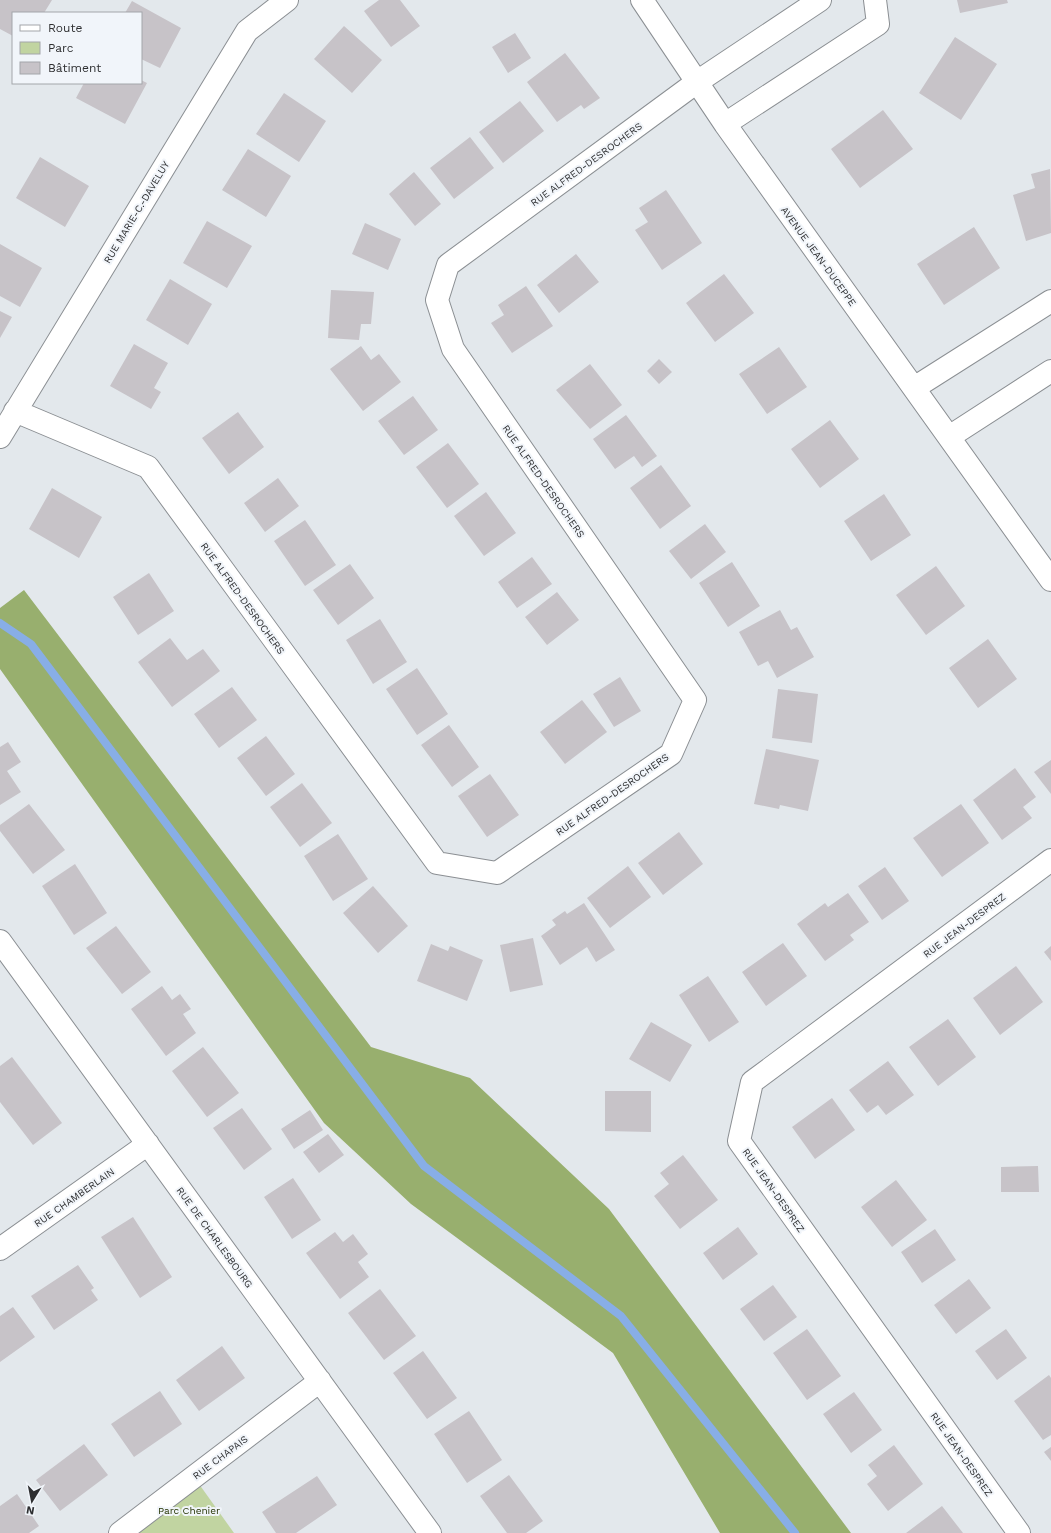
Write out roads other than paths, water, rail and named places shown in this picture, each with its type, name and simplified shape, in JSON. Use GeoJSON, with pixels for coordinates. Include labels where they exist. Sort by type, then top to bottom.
{"type":"FeatureCollection","features":[{"type":"Feature","properties":{"kind":"street","name":"RUE MARIE-C.-DAVELUY"},"geometry":{"type":"LineString","coordinates":[[0,437],[247,31],[287,0]]}},
{"type":"Feature","properties":{"kind":"street","name":"AVENUE JEAN-DUCEPPE"},"geometry":{"type":"LineString","coordinates":[[642,0],[725,124],[1051,580]]}},
{"type":"Feature","properties":{"kind":"street"},"geometry":{"type":"LineString","coordinates":[[697,82],[820,0]]}},
{"type":"Feature","properties":{"kind":"street"},"geometry":{"type":"LineString","coordinates":[[725,124],[878,24],[875,0]]}},
{"type":"Feature","properties":{"kind":"street","name":"RUE ALFRED-DESROCHERS"},"geometry":{"type":"LineString","coordinates":[[16,411],[148,467],[437,863],[497,873],[671,754],[694,700],[452,349],[437,300],[448,265],[697,82]]}},
{"type":"Feature","properties":{"kind":"street"},"geometry":{"type":"LineString","coordinates":[[914,388],[1051,301]]}},
{"type":"Feature","properties":{"kind":"street"},"geometry":{"type":"LineString","coordinates":[[949,437],[1051,371]]}},
{"type":"Feature","properties":{"kind":"street","name":"RUE JEAN-DESPREZ"},"geometry":{"type":"LineString","coordinates":[[1019,1533],[739,1141],[752,1082],[1051,860]]}},
{"type":"Feature","properties":{"kind":"street","name":"RUE DE CHARLESBOURG"},"geometry":{"type":"LineString","coordinates":[[0,941],[430,1533]]}},
{"type":"Feature","properties":{"kind":"street","name":"RUE CHAMBERLAIN"},"geometry":{"type":"LineString","coordinates":[[0,1249],[148,1144]]}},
{"type":"Feature","properties":{"kind":"street","name":"RUE CHAPAIS"},"geometry":{"type":"LineString","coordinates":[[120,1533],[320,1381]]}},
{"type":"Feature","properties":{"kind":"waterway"},"geometry":{"type":"LineString","coordinates":[[0,623],[31,644],[424,1166],[621,1316],[795,1533]]}},
{"type":"Feature","properties":{"kind":"park label","name":"Parc Chenier"},"geometry":{"type":"Point","coordinates":[189,1510]}}]}
